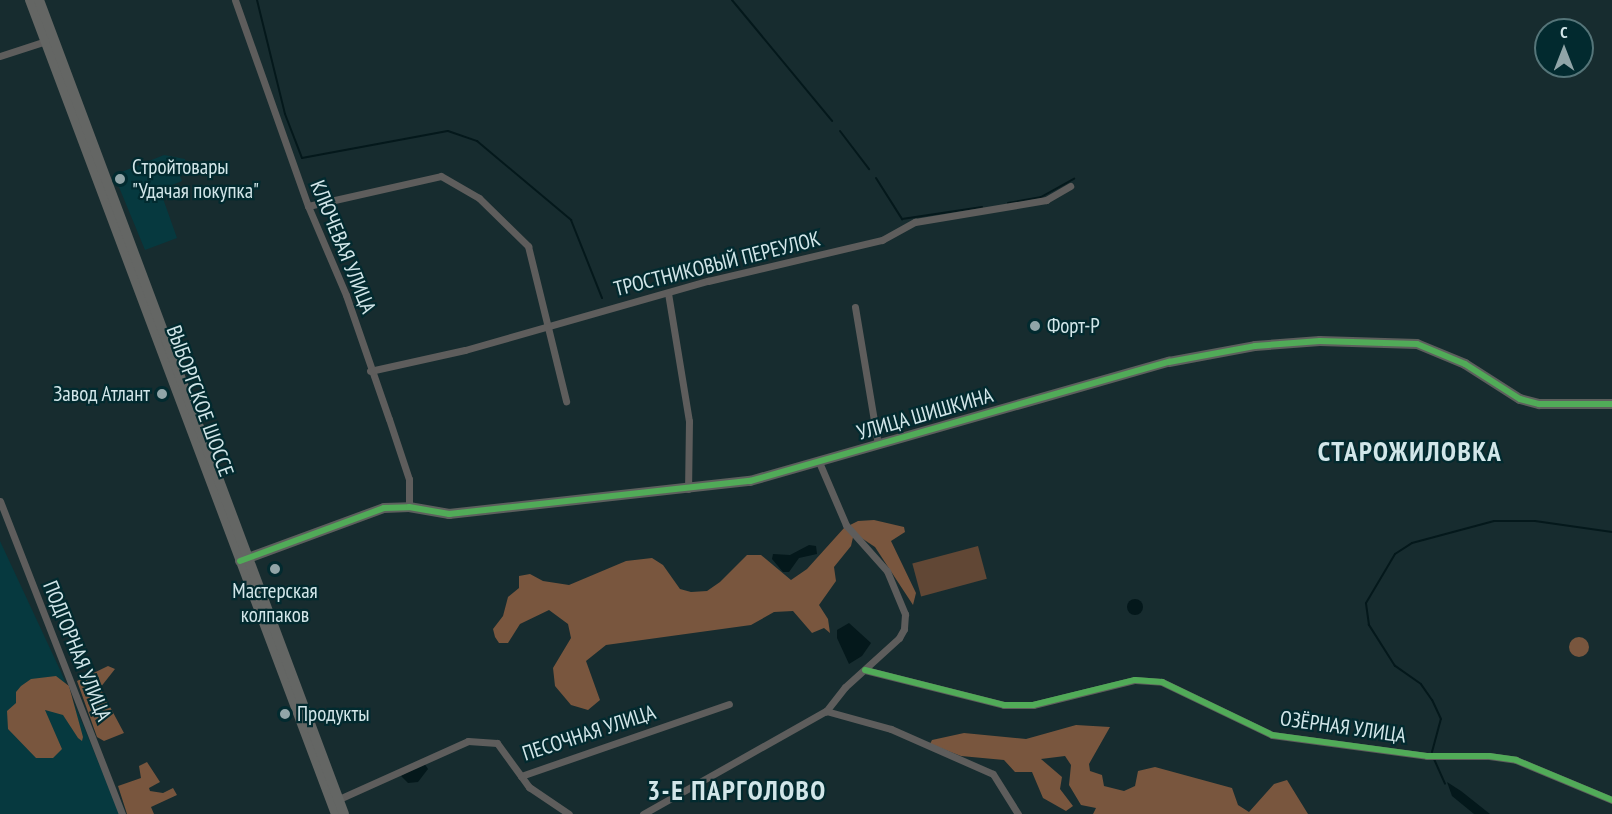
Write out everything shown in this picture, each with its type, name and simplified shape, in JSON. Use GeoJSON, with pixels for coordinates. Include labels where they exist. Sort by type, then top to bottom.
{"type":"FeatureCollection","features":[{"type":"Feature","properties":{"kind":"main road","name":"ВЫБОРГСКОЕ ШОССЕ"},"geometry":{"type":"LineString","coordinates":[[30,0],[344,814]]}},
{"type":"Feature","properties":{"kind":"main road","name":"ВЫБОРГСКОЕ ШОССЕ"},"geometry":{"type":"LineString","coordinates":[[39,0],[336,814]]}},
{"type":"Feature","properties":{"kind":"street","name":"КЛЮЧЕВАЯ УЛИЦА"},"geometry":{"type":"LineString","coordinates":[[235,0],[308,206],[346,295],[370,371],[409,479],[409,507]]}},
{"type":"Feature","properties":{"kind":"street"},"geometry":{"type":"LineString","coordinates":[[0,56],[20,48],[46,42]]}},
{"type":"Feature","properties":{"kind":"street"},"geometry":{"type":"LineString","coordinates":[[308,206],[441,176],[479,198],[528,246],[550,324],[566,401]]}},
{"type":"Feature","properties":{"kind":"street","name":"ТРОСТНИКОВЫЙ ПЕРЕУЛОК"},"geometry":{"type":"LineString","coordinates":[[370,371],[465,350],[550,324],[882,240],[915,222],[1046,200],[1070,186]]}},
{"type":"Feature","properties":{"kind":"street"},"geometry":{"type":"LineString","coordinates":[[668,293],[689,421],[688,489]]}},
{"type":"Feature","properties":{"kind":"street"},"geometry":{"type":"LineString","coordinates":[[855,307],[878,445]]}},
{"type":"Feature","properties":{"kind":"street","name":"УЛИЦА ШИШКИНА"},"geometry":{"type":"LineString","coordinates":[[245,560],[367,513],[409,507],[449,514],[750,481],[1169,363],[1255,346],[1320,341],[1417,344],[1465,364],[1498,387],[1539,404],[1612,404]]}},
{"type":"Feature","properties":{"kind":"street"},"geometry":{"type":"LineString","coordinates":[[643,814],[826,711],[899,638],[904,629],[905,614],[887,571],[846,525],[819,462]]}},
{"type":"Feature","properties":{"kind":"street","name":"ПОДГОРНАЯ УЛИЦА"},"geometry":{"type":"LineString","coordinates":[[0,501],[122,814]]}},
{"type":"Feature","properties":{"kind":"street","name":"ОЗЁРНАЯ УЛИЦА"},"geometry":{"type":"LineString","coordinates":[[865,670],[1004,705],[1033,705],[1135,680],[1162,682],[1272,735],[1427,756],[1489,756],[1516,760],[1612,800]]}},
{"type":"Feature","properties":{"kind":"street","name":"ПЕСОЧНАЯ УЛИЦА"},"geometry":{"type":"LineString","coordinates":[[339,799],[468,741],[497,743],[521,776],[729,704]]}},
{"type":"Feature","properties":{"kind":"street"},"geometry":{"type":"LineString","coordinates":[[826,711],[891,729],[993,774],[1018,814]]}},
{"type":"Feature","properties":{"kind":"street"},"geometry":{"type":"LineString","coordinates":[[521,776],[529,787],[569,814]]}},
{"type":"Feature","properties":{"kind":"shaded area"},"geometry":{"type":"Polygon","coordinates":[[[164,155],[185,159],[186,170],[179,174],[182,181],[160,190],[177,238],[145,250],[114,175],[164,155]]]}},
{"type":"Feature","properties":{"kind":"shaded area"},"geometry":{"type":"Polygon","coordinates":[[[874,520],[904,527],[905,532],[891,541],[916,593],[913,605],[875,547],[854,533],[851,546],[834,567],[836,581],[819,605],[828,619],[830,633],[824,628],[812,633],[793,611],[774,612],[751,625],[606,645],[586,661],[600,700],[588,710],[571,705],[555,686],[553,668],[571,638],[568,624],[549,610],[520,624],[508,643],[499,643],[495,637],[493,629],[503,616],[508,597],[519,588],[519,576],[530,574],[543,581],[569,585],[626,561],[652,558],[663,565],[680,589],[691,592],[707,591],[720,582],[747,555],[761,555],[791,580],[807,569],[844,528],[858,521],[874,520]]]}},
{"type":"Feature","properties":{"kind":"shaded area"},"geometry":{"type":"Polygon","coordinates":[[[0,541],[61,672],[120,814],[0,814],[0,541]]]}},
{"type":"Feature","properties":{"kind":"shaded area"},"geometry":{"type":"Polygon","coordinates":[[[809,545],[816,546],[817,554],[799,558],[789,572],[783,572],[772,559],[773,554],[790,555],[809,545]]]}},
{"type":"Feature","properties":{"kind":"shaded area"},"geometry":{"type":"Polygon","coordinates":[[[978,546],[987,579],[921,596],[912,564],[978,546]]]}},
{"type":"Feature","properties":{"kind":"shaded area"},"geometry":{"type":"Polygon","coordinates":[[[1132,599],[1138,599],[1143,607],[1141,613],[1132,615],[1127,610],[1127,604],[1132,599]]]}},
{"type":"Feature","properties":{"kind":"shaded area"},"geometry":{"type":"Polygon","coordinates":[[[849,623],[871,643],[862,656],[849,664],[837,638],[837,630],[849,623]]]}},
{"type":"Feature","properties":{"kind":"shaded area"},"geometry":{"type":"Polygon","coordinates":[[[1579,637],[1586,640],[1589,647],[1586,654],[1579,657],[1572,654],[1569,647],[1572,640],[1579,637]]]}},
{"type":"Feature","properties":{"kind":"shaded area"},"geometry":{"type":"Polygon","coordinates":[[[108,666],[115,669],[100,688],[124,733],[104,741],[97,737],[77,681],[108,666]]]}},
{"type":"Feature","properties":{"kind":"shaded area"},"geometry":{"type":"Polygon","coordinates":[[[56,676],[69,686],[83,737],[82,741],[78,738],[63,715],[45,710],[62,749],[53,758],[36,758],[8,729],[7,711],[16,703],[16,692],[21,686],[31,679],[56,676]]]}},
{"type":"Feature","properties":{"kind":"shaded area"},"geometry":{"type":"Polygon","coordinates":[[[1076,725],[1110,727],[1089,764],[1090,771],[1102,775],[1104,786],[1124,791],[1135,786],[1138,771],[1155,767],[1232,788],[1238,805],[1249,812],[1274,784],[1287,780],[1308,814],[1093,814],[1096,808],[1081,805],[1069,785],[1071,765],[1065,756],[1041,759],[1062,777],[1060,789],[1073,806],[1066,811],[1043,798],[1032,772],[1015,772],[1004,760],[961,756],[930,744],[932,740],[964,733],[1026,739],[1076,725]]]}},
{"type":"Feature","properties":{"kind":"shaded area"},"geometry":{"type":"Polygon","coordinates":[[[147,762],[160,782],[149,788],[150,791],[163,793],[173,788],[177,795],[151,807],[154,814],[127,814],[118,786],[141,778],[139,766],[147,762]]]}},
{"type":"Feature","properties":{"kind":"shaded area"},"geometry":{"type":"Polygon","coordinates":[[[424,763],[428,769],[418,782],[408,783],[401,776],[424,763]]]}},
{"type":"Feature","properties":{"kind":"shaded area"},"geometry":{"type":"Polygon","coordinates":[[[1447,782],[1490,814],[1474,814],[1452,796],[1447,782]]]}},
{"type":"Feature","properties":{"kind":"waterway"},"geometry":{"type":"LineString","coordinates":[[257,0],[285,114],[302,158],[448,131],[477,141],[571,220],[602,298]]}},
{"type":"Feature","properties":{"kind":"waterway"},"geometry":{"type":"LineString","coordinates":[[732,0],[832,121]]}},
{"type":"Feature","properties":{"kind":"waterway"},"geometry":{"type":"LineString","coordinates":[[840,131],[869,169]]}},
{"type":"Feature","properties":{"kind":"waterway"},"geometry":{"type":"LineString","coordinates":[[876,178],[902,219],[982,207]]}},
{"type":"Feature","properties":{"kind":"waterway"},"geometry":{"type":"LineString","coordinates":[[1008,203],[1041,197],[1074,179]]}},
{"type":"Feature","properties":{"kind":"waterway"},"geometry":{"type":"LineString","coordinates":[[1432,752],[1441,719],[1432,700],[1421,684],[1395,666],[1369,625],[1366,603],[1395,554],[1412,543],[1494,521],[1535,521],[1612,532]]}},
{"type":"Feature","properties":{"kind":"waterway"},"geometry":{"type":"LineString","coordinates":[[1434,759],[1445,784]]}},
{"type":"Feature","properties":{"kind":"cycle path"},"geometry":{"type":"LineString","coordinates":[[240,561],[384,508],[409,507],[449,514],[750,481],[1169,362],[1255,346],[1320,341],[1417,344],[1465,364],[1520,399],[1539,404],[1612,404]]}},
{"type":"Feature","properties":{"kind":"cycle path"},"geometry":{"type":"LineString","coordinates":[[865,670],[1004,705],[1033,705],[1135,680],[1162,682],[1272,735],[1427,756],[1489,756],[1516,760],[1612,800]]}},
{"type":"Feature","properties":{"kind":"place","name":"Cтройтовары \"Удачая покупка\""},"geometry":{"type":"Point","coordinates":[120,179]}},
{"type":"Feature","properties":{"kind":"place","name":"Форт-Р"},"geometry":{"type":"Point","coordinates":[1035,326]}},
{"type":"Feature","properties":{"kind":"place","name":"Завод Атлант"},"geometry":{"type":"Point","coordinates":[162,394]}},
{"type":"Feature","properties":{"kind":"place","name":"Мастерская колпаков"},"geometry":{"type":"Point","coordinates":[275,569]}},
{"type":"Feature","properties":{"kind":"place","name":"Продукты"},"geometry":{"type":"Point","coordinates":[285,714]}},
{"type":"Feature","properties":{"kind":"district","name":"СТАРОЖИЛОВКА"},"geometry":{"type":"Point","coordinates":[1410,452]}},
{"type":"Feature","properties":{"kind":"district","name":"3-Е ПАРГОЛОВО"},"geometry":{"type":"Point","coordinates":[737,791]}}]}
